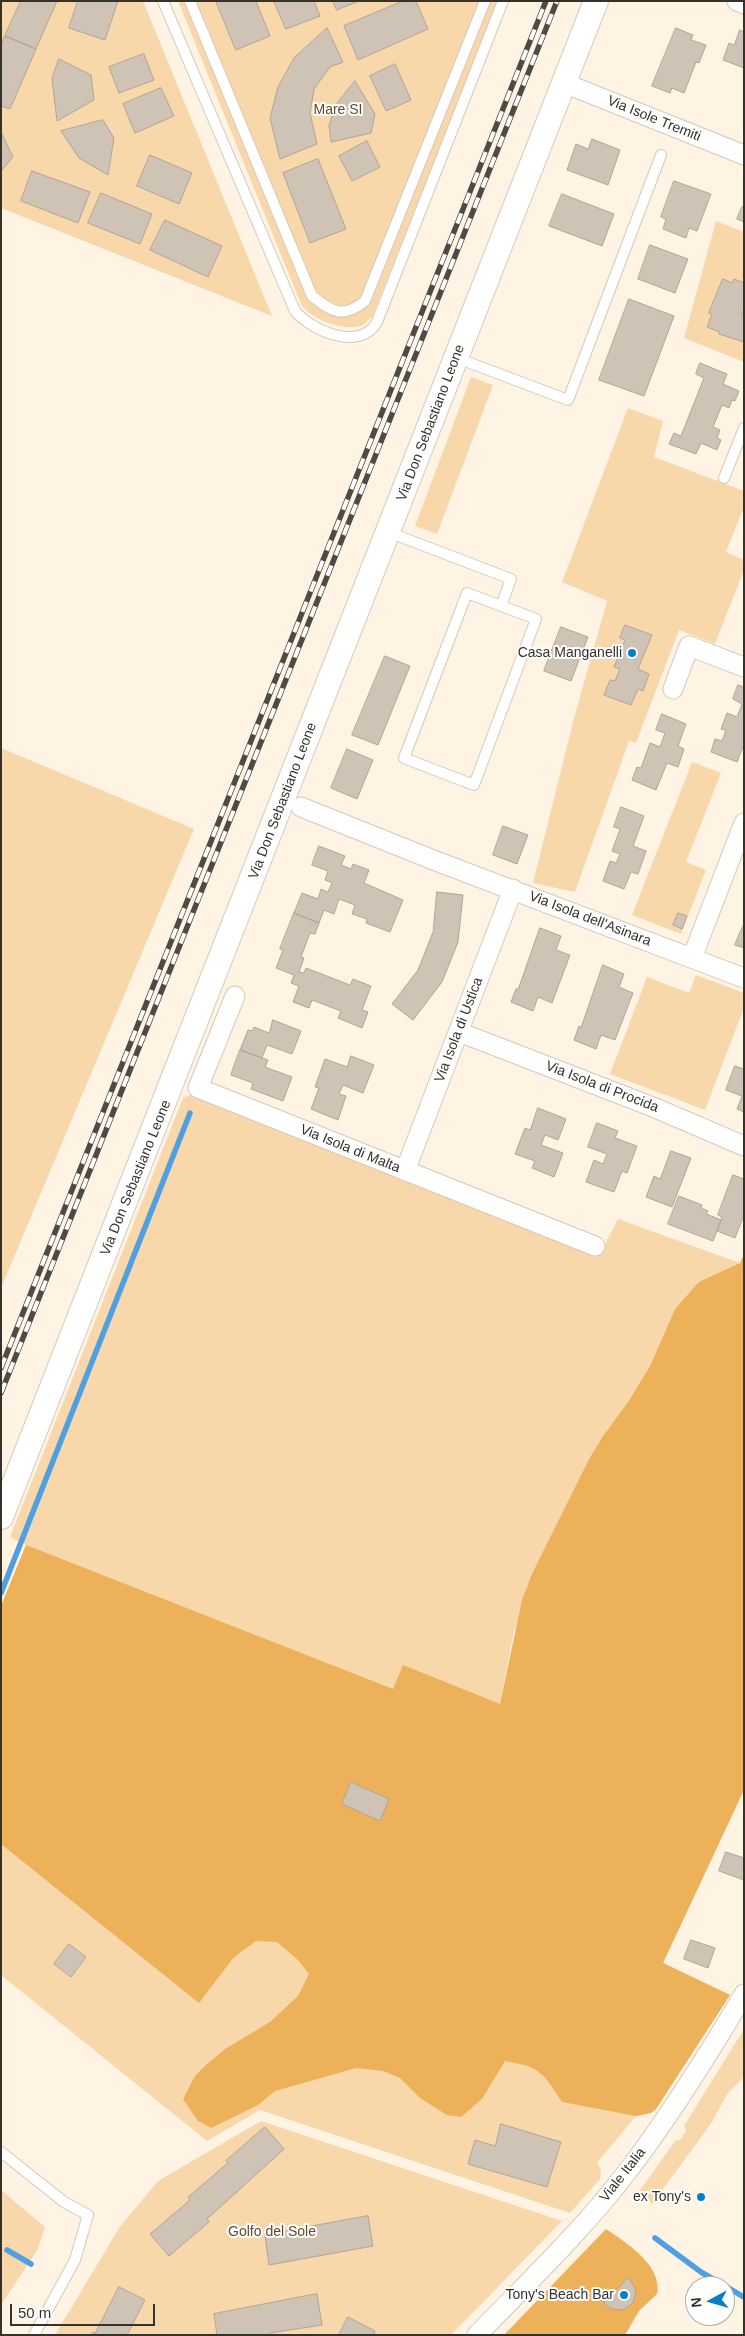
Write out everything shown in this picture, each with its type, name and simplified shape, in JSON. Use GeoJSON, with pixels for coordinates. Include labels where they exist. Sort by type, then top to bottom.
{"type":"FeatureCollection","features":[{"type":"Feature","properties":{"kind":"street","name":"Via Don Sebastiano Leone"},"geometry":{"type":"LineString","coordinates":[[1,1517],[596,1]]}},
{"type":"Feature","properties":{"kind":"street"},"geometry":{"type":"LineString","coordinates":[[737,1],[744,4]]}},
{"type":"Feature","properties":{"kind":"street","name":"Via Isole Tremiti"},"geometry":{"type":"LineString","coordinates":[[564,83],[744,155]]}},
{"type":"Feature","properties":{"kind":"street"},"geometry":{"type":"LineString","coordinates":[[673,689],[689,646],[744,667]]}},
{"type":"Feature","properties":{"kind":"street","name":"Via Isola dell'Asinara"},"geometry":{"type":"LineString","coordinates":[[301,807],[433,860],[744,978]]}},
{"type":"Feature","properties":{"kind":"street"},"geometry":{"type":"LineString","coordinates":[[692,958],[744,823]]}},
{"type":"Feature","properties":{"kind":"street","name":"Via Isola di Ustica"},"geometry":{"type":"LineString","coordinates":[[405,1171],[513,889]]}},
{"type":"Feature","properties":{"kind":"street","name":"Via Isola di Malta"},"geometry":{"type":"LineString","coordinates":[[234,996],[198,1088],[595,1246]]}},
{"type":"Feature","properties":{"kind":"street","name":"Via Isola di Procida"},"geometry":{"type":"LineString","coordinates":[[459,1032],[653,1107],[744,1146]]}},
{"type":"Feature","properties":{"kind":"street","name":"Viale Italia"},"geometry":{"type":"LineString","coordinates":[[477,2335],[585,2222],[627,2172],[694,2074],[744,1994]]}},
{"type":"Feature","properties":{"kind":"lane"},"geometry":{"type":"LineString","coordinates":[[163,1],[295,311],[315,326],[341,336],[354,338],[369,333],[376,322],[503,1]]}},
{"type":"Feature","properties":{"kind":"lane"},"geometry":{"type":"LineString","coordinates":[[190,1],[312,296],[336,312],[346,313],[365,301],[485,1]]}},
{"type":"Feature","properties":{"kind":"lane"},"geometry":{"type":"LineString","coordinates":[[457,358],[568,400],[660,155]]}},
{"type":"Feature","properties":{"kind":"lane"},"geometry":{"type":"LineString","coordinates":[[724,478],[744,428]]}},
{"type":"Feature","properties":{"kind":"lane"},"geometry":{"type":"LineString","coordinates":[[388,532],[511,579],[501,606]]}},
{"type":"Feature","properties":{"kind":"lane"},"geometry":{"type":"LineString","coordinates":[[466,593],[501,606],[536,619],[474,785],[404,758],[466,593]]}},
{"type":"Feature","properties":{"kind":"lane"},"geometry":{"type":"LineString","coordinates":[[1,2152],[64,2202],[88,2216],[75,2260],[34,2335]]}},
{"type":"Feature","properties":{"kind":"green space"},"geometry":{"type":"Polygon","coordinates":[[[1,1],[143,1],[272,316],[1,208],[1,1]]]}},
{"type":"Feature","properties":{"kind":"green space","name":"Mare SI"},"geometry":{"type":"Polygon","coordinates":[[[178,1],[498,1],[372,317],[363,325],[347,327],[329,323],[312,315],[301,304],[178,1]]]}},
{"type":"Feature","properties":{"kind":"green space"},"geometry":{"type":"Polygon","coordinates":[[[716,221],[744,232],[744,362],[684,338],[716,221]]]}},
{"type":"Feature","properties":{"kind":"green space"},"geometry":{"type":"Polygon","coordinates":[[[471,377],[493,385],[437,534],[415,526],[471,377]]]}},
{"type":"Feature","properties":{"kind":"green space"},"geometry":{"type":"Polygon","coordinates":[[[628,408],[663,421],[654,457],[744,491],[744,507],[726,552],[744,560],[744,570],[715,644],[679,630],[636,743],[629,741],[575,892],[533,883],[573,722],[607,601],[562,582],[628,408]]]}},
{"type":"Feature","properties":{"kind":"green space"},"geometry":{"type":"Polygon","coordinates":[[[1,748],[194,829],[1,1288],[1,748]]]}},
{"type":"Feature","properties":{"kind":"green space"},"geometry":{"type":"Polygon","coordinates":[[[692,762],[721,773],[686,862],[706,870],[681,934],[632,915],[692,762]]]}},
{"type":"Feature","properties":{"kind":"green space"},"geometry":{"type":"Polygon","coordinates":[[[696,975],[744,993],[744,1008],[705,1110],[610,1074],[647,977],[689,993],[696,975]]]}},
{"type":"Feature","properties":{"kind":"green space"},"geometry":{"type":"Polygon","coordinates":[[[192,1094],[599,1256],[618,1219],[740,1263],[675,1309],[650,1366],[589,1459],[559,1523],[514,1631],[500,1703],[739,1799],[663,1963],[730,1995],[656,2109],[651,2113],[636,2116],[597,2163],[601,2170],[600,2179],[570,2213],[260,2110],[207,2141],[1,1975],[1,1606],[26,1545],[10,1537],[183,1098],[192,1094]]]}},
{"type":"Feature","properties":{"kind":"green space"},"geometry":{"type":"Polygon","coordinates":[[[744,2029],[744,2077],[728,2093],[710,2125],[652,2204],[638,2193],[675,2141],[680,2140],[686,2131],[684,2126],[744,2029]]]}},
{"type":"Feature","properties":{"kind":"green space","name":"Golfo del Sole"},"geometry":{"type":"Polygon","coordinates":[[[261,2121],[562,2221],[451,2335],[55,2335],[119,2228],[158,2181],[261,2121]]]}},
{"type":"Feature","properties":{"kind":"green space"},"geometry":{"type":"Polygon","coordinates":[[[1,2190],[45,2227],[38,2249],[1,2305],[1,2190]]]}},
{"type":"Feature","properties":{"kind":"shaded area"},"geometry":{"type":"Polygon","coordinates":[[[744,1254],[744,1790],[663,1963],[730,1995],[656,2109],[651,2113],[636,2116],[562,2102],[540,2073],[526,2066],[505,2061],[482,2099],[461,2117],[447,2115],[420,2098],[400,2078],[383,2071],[356,2068],[275,2091],[258,2105],[211,2128],[198,2121],[183,2099],[195,2076],[225,2049],[270,2022],[298,1996],[309,1974],[298,1960],[277,1942],[256,1941],[234,1957],[199,2003],[1,1844],[1,1606],[26,1545],[393,1689],[403,1665],[500,1704],[522,1600],[532,1574],[589,1459],[650,1366],[675,1309],[699,1282],[740,1263],[744,1254]]]}},
{"type":"Feature","properties":{"kind":"shaded area"},"geometry":{"type":"Polygon","coordinates":[[[606,2229],[642,2256],[655,2274],[657,2284],[657,2294],[639,2311],[625,2335],[504,2335],[606,2229]]]}},
{"type":"Feature","properties":{"kind":"building"},"geometry":{"type":"Polygon","coordinates":[[[21,1],[57,1],[36,49],[5,36],[21,1]]]}},
{"type":"Feature","properties":{"kind":"building"},"geometry":{"type":"Polygon","coordinates":[[[78,1],[118,1],[105,40],[69,28],[78,1]]]}},
{"type":"Feature","properties":{"kind":"building"},"geometry":{"type":"Polygon","coordinates":[[[216,1],[256,1],[270,36],[236,50],[216,1]]]}},
{"type":"Feature","properties":{"kind":"building"},"geometry":{"type":"Polygon","coordinates":[[[274,1],[314,1],[320,16],[286,29],[274,1]]]}},
{"type":"Feature","properties":{"kind":"building"},"geometry":{"type":"Polygon","coordinates":[[[333,1],[359,1],[337,10],[333,1]]]}},
{"type":"Feature","properties":{"kind":"building"},"geometry":{"type":"Polygon","coordinates":[[[403,1],[416,1],[428,29],[358,60],[344,26],[403,1]]]}},
{"type":"Feature","properties":{"kind":"building"},"geometry":{"type":"Polygon","coordinates":[[[327,28],[343,62],[330,67],[314,89],[310,113],[317,144],[280,159],[270,118],[278,87],[294,58],[327,28]]]}},
{"type":"Feature","properties":{"kind":"building"},"geometry":{"type":"Polygon","coordinates":[[[676,28],[693,35],[691,40],[706,45],[699,63],[696,62],[684,93],[672,88],[670,93],[652,86],[676,28]]]}},
{"type":"Feature","properties":{"kind":"building"},"geometry":{"type":"Polygon","coordinates":[[[740,30],[744,32],[744,68],[723,60],[729,43],[734,45],[740,30]]]}},
{"type":"Feature","properties":{"kind":"building"},"geometry":{"type":"Polygon","coordinates":[[[5,36],[36,49],[10,109],[1,106],[1,46],[5,36]]]}},
{"type":"Feature","properties":{"kind":"building"},"geometry":{"type":"Polygon","coordinates":[[[144,54],[154,80],[119,93],[109,67],[144,54]]]}},
{"type":"Feature","properties":{"kind":"building"},"geometry":{"type":"Polygon","coordinates":[[[59,59],[91,75],[94,100],[57,121],[52,79],[59,59]]]}},
{"type":"Feature","properties":{"kind":"building"},"geometry":{"type":"Polygon","coordinates":[[[395,64],[411,100],[386,111],[370,76],[395,64]]]}},
{"type":"Feature","properties":{"kind":"building"},"geometry":{"type":"Polygon","coordinates":[[[355,81],[375,114],[371,133],[331,142],[329,125],[336,105],[355,81]]]}},
{"type":"Feature","properties":{"kind":"building"},"geometry":{"type":"Polygon","coordinates":[[[161,88],[174,116],[135,133],[123,104],[161,88]]]}},
{"type":"Feature","properties":{"kind":"building"},"geometry":{"type":"Polygon","coordinates":[[[103,120],[114,138],[108,175],[79,158],[61,131],[103,120]]]}},
{"type":"Feature","properties":{"kind":"building"},"geometry":{"type":"Polygon","coordinates":[[[1,132],[13,157],[1,171],[1,132]]]}},
{"type":"Feature","properties":{"kind":"building"},"geometry":{"type":"Polygon","coordinates":[[[592,139],[620,150],[608,185],[567,170],[576,144],[588,149],[592,139]]]}},
{"type":"Feature","properties":{"kind":"building"},"geometry":{"type":"Polygon","coordinates":[[[367,141],[380,167],[352,181],[339,156],[367,141]]]}},
{"type":"Feature","properties":{"kind":"building"},"geometry":{"type":"Polygon","coordinates":[[[150,155],[192,173],[179,204],[137,186],[150,155]]]}},
{"type":"Feature","properties":{"kind":"building"},"geometry":{"type":"Polygon","coordinates":[[[318,159],[346,229],[310,243],[283,173],[318,159]]]}},
{"type":"Feature","properties":{"kind":"building"},"geometry":{"type":"Polygon","coordinates":[[[32,171],[90,192],[78,223],[21,201],[32,171]]]}},
{"type":"Feature","properties":{"kind":"building"},"geometry":{"type":"Polygon","coordinates":[[[674,181],[711,194],[697,231],[689,228],[686,238],[663,229],[666,219],[661,217],[674,181]]]}},
{"type":"Feature","properties":{"kind":"building"},"geometry":{"type":"Polygon","coordinates":[[[101,193],[152,214],[140,244],[88,223],[101,193]]]}},
{"type":"Feature","properties":{"kind":"building"},"geometry":{"type":"Polygon","coordinates":[[[562,194],[614,214],[602,246],[549,226],[562,194]]]}},
{"type":"Feature","properties":{"kind":"building"},"geometry":{"type":"Polygon","coordinates":[[[742,207],[744,207],[744,222],[737,219],[742,207]]]}},
{"type":"Feature","properties":{"kind":"building"},"geometry":{"type":"Polygon","coordinates":[[[165,220],[222,246],[208,277],[150,250],[165,220]]]}},
{"type":"Feature","properties":{"kind":"building"},"geometry":{"type":"Polygon","coordinates":[[[650,245],[688,259],[675,293],[638,279],[650,245]]]}},
{"type":"Feature","properties":{"kind":"building"},"geometry":{"type":"Polygon","coordinates":[[[723,279],[732,283],[734,279],[744,283],[744,309],[741,316],[744,317],[744,342],[719,334],[720,332],[707,327],[712,314],[709,313],[723,279]]]}},
{"type":"Feature","properties":{"kind":"building"},"geometry":{"type":"Polygon","coordinates":[[[629,299],[674,316],[644,396],[599,380],[629,299]]]}},
{"type":"Feature","properties":{"kind":"building"},"geometry":{"type":"Polygon","coordinates":[[[700,363],[727,374],[723,384],[739,391],[735,401],[732,400],[729,408],[722,405],[713,427],[720,430],[717,438],[721,440],[717,450],[701,443],[696,454],[669,444],[674,433],[681,436],[704,378],[696,374],[700,363]]]}},
{"type":"Feature","properties":{"kind":"building","name":"Casa Manganelli"},"geometry":{"type":"Polygon","coordinates":[[[625,625],[652,635],[638,669],[649,674],[643,691],[638,689],[631,705],[604,695],[610,680],[615,681],[620,669],[614,667],[625,640],[620,638],[625,625]]]}},
{"type":"Feature","properties":{"kind":"building"},"geometry":{"type":"Polygon","coordinates":[[[561,627],[588,637],[571,681],[544,671],[561,627]]]}},
{"type":"Feature","properties":{"kind":"building"},"geometry":{"type":"Polygon","coordinates":[[[385,656],[410,666],[378,745],[352,735],[385,656]]]}},
{"type":"Feature","properties":{"kind":"building"},"geometry":{"type":"Polygon","coordinates":[[[738,685],[744,687],[744,744],[737,762],[711,752],[715,739],[722,741],[726,730],[721,729],[727,713],[737,717],[742,704],[733,699],[738,685]]]}},
{"type":"Feature","properties":{"kind":"building"},"geometry":{"type":"Polygon","coordinates":[[[662,714],[686,724],[678,746],[684,749],[678,767],[667,763],[656,790],[632,780],[637,767],[641,768],[650,743],[660,747],[665,733],[656,730],[662,714]]]}},
{"type":"Feature","properties":{"kind":"building"},"geometry":{"type":"Polygon","coordinates":[[[347,749],[373,760],[357,799],[331,788],[347,749]]]}},
{"type":"Feature","properties":{"kind":"building"},"geometry":{"type":"Polygon","coordinates":[[[621,807],[644,816],[633,846],[646,851],[638,874],[631,872],[624,889],[603,881],[610,861],[616,863],[620,854],[612,851],[620,829],[614,827],[621,807]]]}},
{"type":"Feature","properties":{"kind":"building"},"geometry":{"type":"Polygon","coordinates":[[[503,826],[528,835],[517,864],[493,855],[503,826]]]}},
{"type":"Feature","properties":{"kind":"building"},"geometry":{"type":"Polygon","coordinates":[[[319,846],[345,856],[341,865],[351,869],[353,864],[369,870],[364,883],[403,900],[390,932],[366,923],[367,919],[352,914],[355,905],[339,899],[334,914],[324,910],[319,923],[294,913],[302,893],[318,899],[321,889],[328,892],[332,883],[325,880],[328,871],[312,865],[319,846]]]}},
{"type":"Feature","properties":{"kind":"building"},"geometry":{"type":"Polygon","coordinates":[[[437,892],[463,895],[458,942],[442,982],[413,1020],[392,1004],[418,970],[433,932],[437,892]]]}},
{"type":"Feature","properties":{"kind":"building"},"geometry":{"type":"Polygon","coordinates":[[[294,913],[319,923],[315,934],[310,933],[301,957],[304,958],[299,972],[304,973],[306,968],[350,985],[353,979],[371,986],[362,1010],[368,1012],[362,1028],[338,1018],[341,1011],[312,1000],[309,1008],[293,1002],[299,986],[291,983],[294,975],[276,968],[283,950],[280,949],[294,913]]]}},
{"type":"Feature","properties":{"kind":"building"},"geometry":{"type":"Polygon","coordinates":[[[678,913],[687,916],[682,929],[673,925],[678,913]]]}},
{"type":"Feature","properties":{"kind":"building"},"geometry":{"type":"Polygon","coordinates":[[[744,926],[744,948],[735,945],[744,926]]]}},
{"type":"Feature","properties":{"kind":"building"},"geometry":{"type":"Polygon","coordinates":[[[540,928],[561,936],[556,950],[570,955],[552,1003],[538,997],[533,1011],[511,1002],[516,989],[518,989],[540,928]]]}},
{"type":"Feature","properties":{"kind":"building"},"geometry":{"type":"Polygon","coordinates":[[[603,965],[624,974],[619,987],[633,993],[615,1040],[601,1035],[596,1049],[574,1040],[579,1026],[581,1027],[603,965]]]}},
{"type":"Feature","properties":{"kind":"building"},"geometry":{"type":"Polygon","coordinates":[[[273,1020],[301,1031],[292,1054],[267,1045],[262,1058],[240,1050],[248,1030],[252,1031],[254,1027],[269,1033],[273,1020]]]}},
{"type":"Feature","properties":{"kind":"building"},"geometry":{"type":"Polygon","coordinates":[[[240,1050],[268,1060],[265,1067],[292,1077],[283,1101],[251,1089],[253,1083],[231,1075],[240,1050]]]}},
{"type":"Feature","properties":{"kind":"building"},"geometry":{"type":"Polygon","coordinates":[[[351,1056],[374,1065],[363,1093],[343,1085],[339,1094],[346,1096],[338,1120],[311,1109],[319,1088],[315,1087],[325,1059],[347,1067],[351,1056]]]}},
{"type":"Feature","properties":{"kind":"building"},"geometry":{"type":"Polygon","coordinates":[[[735,1066],[744,1069],[744,1112],[737,1109],[742,1096],[726,1090],[735,1066]]]}},
{"type":"Feature","properties":{"kind":"building"},"geometry":{"type":"Polygon","coordinates":[[[538,1108],[566,1119],[558,1140],[545,1135],[541,1145],[563,1153],[554,1177],[532,1168],[535,1161],[515,1154],[525,1128],[530,1130],[538,1108]]]}},
{"type":"Feature","properties":{"kind":"building"},"geometry":{"type":"Polygon","coordinates":[[[597,1123],[618,1131],[615,1138],[637,1146],[627,1173],[622,1171],[614,1192],[586,1182],[594,1160],[603,1164],[607,1154],[588,1147],[597,1123]]]}},
{"type":"Feature","properties":{"kind":"building"},"geometry":{"type":"Polygon","coordinates":[[[671,1151],[691,1158],[672,1207],[646,1197],[654,1176],[660,1179],[671,1151]]]}},
{"type":"Feature","properties":{"kind":"building"},"geometry":{"type":"Polygon","coordinates":[[[733,1175],[744,1179],[744,1215],[735,1238],[717,1231],[722,1217],[718,1215],[733,1175]]]}},
{"type":"Feature","properties":{"kind":"building"},"geometry":{"type":"Polygon","coordinates":[[[679,1196],[702,1205],[701,1208],[708,1211],[706,1214],[721,1220],[713,1241],[668,1224],[679,1196]]]}},
{"type":"Feature","properties":{"kind":"building"},"geometry":{"type":"Polygon","coordinates":[[[351,1782],[389,1799],[380,1821],[342,1804],[351,1782]]]}},
{"type":"Feature","properties":{"kind":"building"},"geometry":{"type":"Polygon","coordinates":[[[726,1852],[744,1858],[744,1880],[719,1871],[726,1852]]]}},
{"type":"Feature","properties":{"kind":"building"},"geometry":{"type":"Polygon","coordinates":[[[691,1940],[715,1948],[708,1968],[684,1959],[691,1940]]]}},
{"type":"Feature","properties":{"kind":"building"},"geometry":{"type":"Polygon","coordinates":[[[69,1944],[86,1957],[71,1977],[54,1964],[69,1944]]]}},
{"type":"Feature","properties":{"kind":"building"},"geometry":{"type":"Polygon","coordinates":[[[501,2124],[561,2142],[547,2187],[468,2164],[475,2140],[495,2146],[501,2124]]]}},
{"type":"Feature","properties":{"kind":"building"},"geometry":{"type":"Polygon","coordinates":[[[265,2127],[284,2149],[207,2219],[209,2222],[169,2256],[150,2234],[190,2200],[188,2197],[228,2163],[226,2161],[265,2127]]]}},
{"type":"Feature","properties":{"kind":"building"},"geometry":{"type":"Polygon","coordinates":[[[368,2216],[373,2246],[269,2265],[265,2235],[368,2216]]]}},
{"type":"Feature","properties":{"kind":"building","name":"Tony's Beach Bar"},"geometry":{"type":"Polygon","coordinates":[[[628,2278],[636,2292],[633,2303],[623,2310],[612,2309],[604,2303],[628,2278]]]}},
{"type":"Feature","properties":{"kind":"building"},"geometry":{"type":"Polygon","coordinates":[[[119,2287],[145,2300],[127,2335],[91,2335],[93,2332],[95,2333],[119,2287]]]}},
{"type":"Feature","properties":{"kind":"building"},"geometry":{"type":"Polygon","coordinates":[[[317,2294],[322,2325],[270,2333],[270,2335],[217,2335],[214,2314],[317,2294]]]}},
{"type":"Feature","properties":{"kind":"building"},"geometry":{"type":"Polygon","coordinates":[[[348,2317],[375,2331],[373,2335],[339,2335],[348,2317]]]}},
{"type":"Feature","properties":{"kind":"waterway"},"geometry":{"type":"LineString","coordinates":[[1,1593],[190,1113]]}},
{"type":"Feature","properties":{"kind":"waterway"},"geometry":{"type":"LineString","coordinates":[[655,2238],[708,2276]]}},
{"type":"Feature","properties":{"kind":"waterway"},"geometry":{"type":"LineString","coordinates":[[7,2250],[31,2264]]}},
{"type":"Feature","properties":{"kind":"waterway"},"geometry":{"type":"LineString","coordinates":[[735,2292],[744,2297]]}},
{"type":"Feature","properties":{"kind":"railway"},"geometry":{"type":"LineString","coordinates":[[1,1368],[546,1]]}},
{"type":"Feature","properties":{"kind":"railway"},"geometry":{"type":"LineString","coordinates":[[1,1393],[557,1]]}},
{"type":"Feature","properties":{"kind":"place","name":"Casa Manganelli"},"geometry":{"type":"Point","coordinates":[632,653]}},
{"type":"Feature","properties":{"kind":"place","name":"ex Tony's"},"geometry":{"type":"Point","coordinates":[701,2197]}},
{"type":"Feature","properties":{"kind":"place","name":"Tony's Beach Bar"},"geometry":{"type":"Point","coordinates":[624,2295]}}]}
